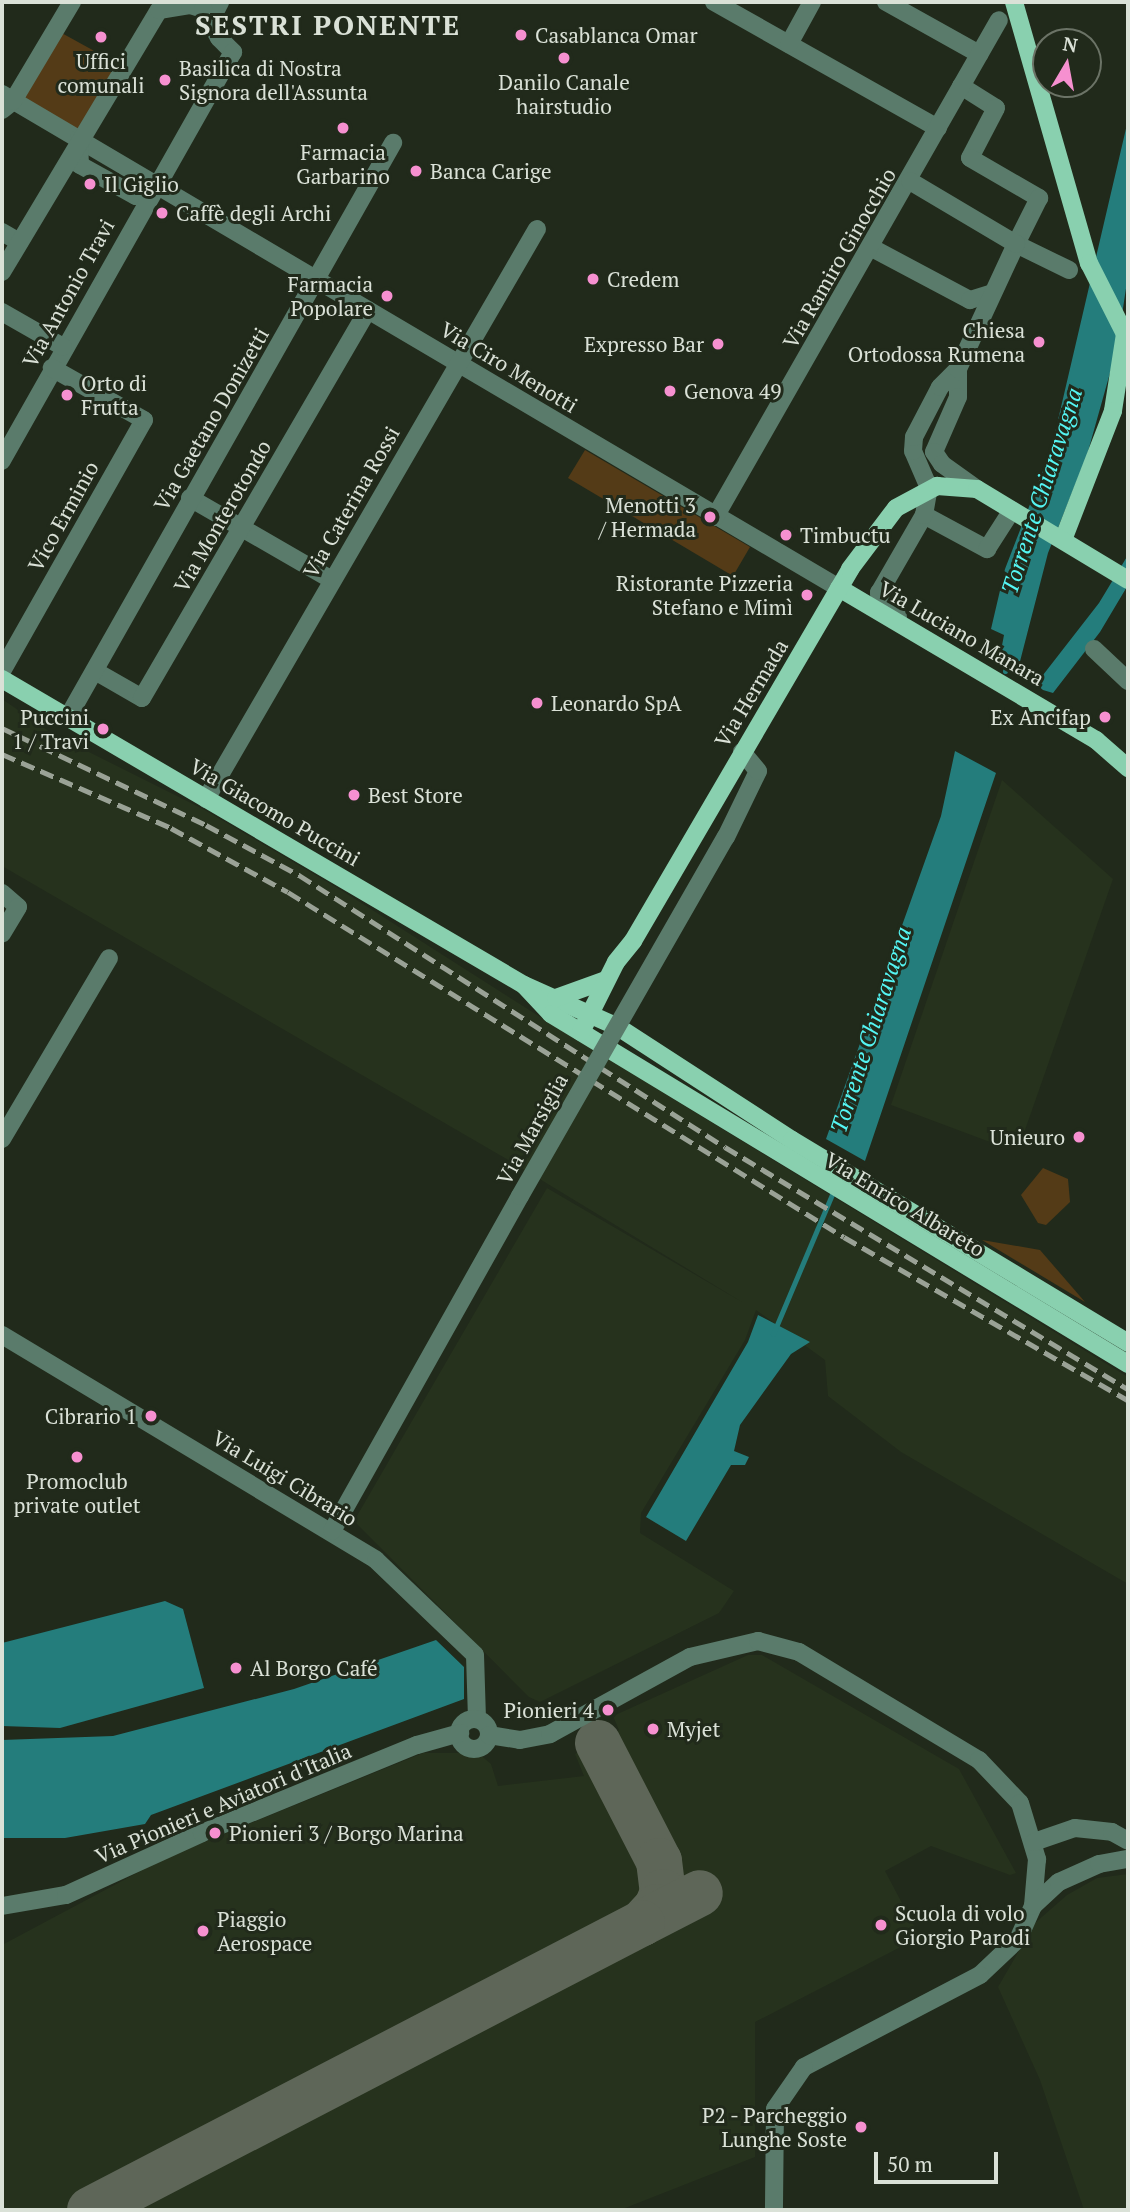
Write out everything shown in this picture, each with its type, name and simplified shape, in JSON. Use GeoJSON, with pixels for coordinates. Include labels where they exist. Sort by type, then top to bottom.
{"type":"FeatureCollection","features":[{"type":"Feature","properties":{"kind":"main road"},"geometry":{"type":"LineString","coordinates":[[1014,2],[1088,263],[1125,334],[1124,386],[1079,510],[1062,540]]}},
{"type":"Feature","properties":{"kind":"main road"},"geometry":{"type":"LineString","coordinates":[[929,488],[976,489],[1128,580]]}},
{"type":"Feature","properties":{"kind":"main road","name":"Via Hermada"},"geometry":{"type":"LineString","coordinates":[[581,1032],[587,1013],[606,980],[839,588],[883,522],[929,488]]}},
{"type":"Feature","properties":{"kind":"main road","name":"Via Luciano Manara"},"geometry":{"type":"LineString","coordinates":[[839,588],[1096,740],[1128,768]]}},
{"type":"Feature","properties":{"kind":"main road","name":"Via Giacomo Puccini"},"geometry":{"type":"LineString","coordinates":[[2,679],[524,985],[554,1006]]}},
{"type":"Feature","properties":{"kind":"main road"},"geometry":{"type":"LineString","coordinates":[[554,1006],[606,980]]}},
{"type":"Feature","properties":{"kind":"main road","name":"Via Enrico Albareto"},"geometry":{"type":"LineString","coordinates":[[554,1006],[587,1013],[1128,1343]]}},
{"type":"Feature","properties":{"kind":"main road","name":"Via Enrico Albareto"},"geometry":{"type":"LineString","coordinates":[[554,1006],[581,1032],[1128,1364]]}},
{"type":"Feature","properties":{"kind":"street"},"geometry":{"type":"LineString","coordinates":[[72,2],[5,102],[79,138]]}},
{"type":"Feature","properties":{"kind":"street"},"geometry":{"type":"LineString","coordinates":[[714,2],[938,128]]}},
{"type":"Feature","properties":{"kind":"street"},"geometry":{"type":"LineString","coordinates":[[789,44],[813,2]]}},
{"type":"Feature","properties":{"kind":"street"},"geometry":{"type":"LineString","coordinates":[[886,2],[979,54]]}},
{"type":"Feature","properties":{"kind":"street"},"geometry":{"type":"LineString","coordinates":[[2,272],[79,138],[159,10],[191,3],[216,10]]}},
{"type":"Feature","properties":{"kind":"street","name":"Via Antonio Travi"},"geometry":{"type":"LineString","coordinates":[[2,461],[63,347],[155,185],[200,115],[233,52],[219,38],[216,10]]}},
{"type":"Feature","properties":{"kind":"street","name":"Via Ramiro Ginocchio"},"geometry":{"type":"LineString","coordinates":[[715,517],[872,248],[999,20]]}},
{"type":"Feature","properties":{"kind":"street"},"geometry":{"type":"LineString","coordinates":[[947,650],[883,608],[879,598],[881,587],[924,515],[929,488],[914,451],[914,437],[940,387],[958,369],[977,332],[990,294],[1039,198],[970,158],[996,108],[961,86]]}},
{"type":"Feature","properties":{"kind":"street"},"geometry":{"type":"LineString","coordinates":[[79,138],[80,165],[136,196],[155,185]]}},
{"type":"Feature","properties":{"kind":"street","name":"Via Gaetano Donizetti"},"geometry":{"type":"LineString","coordinates":[[68,717],[393,144]]}},
{"type":"Feature","properties":{"kind":"street"},"geometry":{"type":"LineString","coordinates":[[910,181],[1016,244],[1069,270]]}},
{"type":"Feature","properties":{"kind":"street","name":"Via Ciro Menotti"},"geometry":{"type":"LineString","coordinates":[[155,185],[839,588]]}},
{"type":"Feature","properties":{"kind":"street","name":"Via Caterina Rossi"},"geometry":{"type":"LineString","coordinates":[[206,799],[537,229]]}},
{"type":"Feature","properties":{"kind":"street"},"geometry":{"type":"LineString","coordinates":[[2,232],[19,242]]}},
{"type":"Feature","properties":{"kind":"street"},"geometry":{"type":"LineString","coordinates":[[872,248],[970,300],[990,294]]}},
{"type":"Feature","properties":{"kind":"street"},"geometry":{"type":"LineString","coordinates":[[970,300],[977,332]]}},
{"type":"Feature","properties":{"kind":"street","name":"Via Monterotondo"},"geometry":{"type":"LineString","coordinates":[[95,671],[142,698],[368,310]]}},
{"type":"Feature","properties":{"kind":"street"},"geometry":{"type":"LineString","coordinates":[[2,312],[63,347]]}},
{"type":"Feature","properties":{"kind":"street","name":"Vico Erminio"},"geometry":{"type":"LineString","coordinates":[[2,671],[144,420],[52,368]]}},
{"type":"Feature","properties":{"kind":"street"},"geometry":{"type":"LineString","coordinates":[[958,369],[958,397],[934,452],[942,464],[976,489]]}},
{"type":"Feature","properties":{"kind":"street"},"geometry":{"type":"LineString","coordinates":[[190,498],[332,580]]}},
{"type":"Feature","properties":{"kind":"street"},"geometry":{"type":"LineString","coordinates":[[924,515],[987,550],[1017,513]]}},
{"type":"Feature","properties":{"kind":"street"},"geometry":{"type":"LineString","coordinates":[[1094,649],[1128,681]]}},
{"type":"Feature","properties":{"kind":"street","name":"Via Marsiglia"},"geometry":{"type":"LineString","coordinates":[[332,1531],[726,837],[758,771],[742,752]]}},
{"type":"Feature","properties":{"kind":"street"},"geometry":{"type":"LineString","coordinates":[[2,893],[18,907],[2,934]]}},
{"type":"Feature","properties":{"kind":"street"},"geometry":{"type":"LineString","coordinates":[[2,1139],[109,958]]}},
{"type":"Feature","properties":{"kind":"street","name":"Via Luigi Cibrario"},"geometry":{"type":"LineString","coordinates":[[2,1335],[332,1531],[376,1560],[479,1661],[477,1716]]}},
{"type":"Feature","properties":{"kind":"street"},"geometry":{"type":"LineString","coordinates":[[489,1735],[520,1740],[550,1734],[690,1657],[758,1641],[799,1653],[979,1760],[1020,1803],[1034,1842],[1033,1906]]}},
{"type":"Feature","properties":{"kind":"street"},"geometry":{"type":"LineString","coordinates":[[460,1733],[471,1748],[483,1746],[489,1735],[486,1724],[477,1716]]}},
{"type":"Feature","properties":{"kind":"street","name":"Via Pionieri e Aviatori d'Italia"},"geometry":{"type":"LineString","coordinates":[[2,1906],[66,1895],[202,1832],[417,1745],[460,1733],[463,1724],[477,1716]]}},
{"type":"Feature","properties":{"kind":"street"},"geometry":{"type":"LineString","coordinates":[[1034,1842],[1075,1828],[1097,1830],[1128,1841]]}},
{"type":"Feature","properties":{"kind":"street"},"geometry":{"type":"LineString","coordinates":[[774,2210],[775,2109],[803,2067],[980,1975],[1018,1939],[1033,1906],[1059,1882],[1123,1860],[1097,1830]]}},
{"type":"Feature","properties":{"kind":"shaded area"},"geometry":{"type":"Polygon","coordinates":[[[58,31],[118,64],[79,131],[19,97],[58,31]]]}},
{"type":"Feature","properties":{"kind":"shaded area"},"geometry":{"type":"Polygon","coordinates":[[[585,450],[750,547],[733,576],[568,478],[585,450]]]}},
{"type":"Feature","properties":{"kind":"shaded area"},"geometry":{"type":"Polygon","coordinates":[[[2,699],[53,734],[203,809],[341,890],[567,1034],[1128,1377],[1128,1584],[901,1452],[828,1396],[825,1360],[756,1310],[745,1340],[641,1513],[640,1533],[734,1591],[719,1613],[540,1702],[529,1697],[354,1521],[547,1188],[742,1302],[510,1161],[2,866],[2,699]]]}},
{"type":"Feature","properties":{"kind":"shaded area"},"geometry":{"type":"Polygon","coordinates":[[[1002,780],[1113,879],[1025,1130],[1006,1148],[891,1105],[1002,780]]]}},
{"type":"Feature","properties":{"kind":"shaded area"},"geometry":{"type":"Polygon","coordinates":[[[1043,1168],[1068,1179],[1070,1202],[1046,1225],[1038,1223],[1021,1195],[1043,1168]]]}},
{"type":"Feature","properties":{"kind":"shaded area"},"geometry":{"type":"Polygon","coordinates":[[[982,1240],[1040,1250],[1085,1302],[982,1240]]]}},
{"type":"Feature","properties":{"kind":"shaded area"},"geometry":{"type":"Polygon","coordinates":[[[748,1655],[762,1655],[959,1769],[1016,1873],[1010,1875],[931,1846],[885,1871],[920,1937],[755,2022],[755,2157],[620,2210],[2,2210],[2,1945],[165,1858],[423,1753],[478,1753],[491,1764],[498,1786],[584,1776],[575,1754],[619,1730],[613,1716],[748,1655]]]}},
{"type":"Feature","properties":{"kind":"shaded area"},"geometry":{"type":"Polygon","coordinates":[[[1128,1874],[1128,2210],[1084,2210],[1040,2080],[998,1987],[1035,1923],[1067,1895],[1097,1878],[1128,1874]]]}},
{"type":"Feature","properties":{"kind":"water","name":"Torrente Chiaravagna"},"geometry":{"type":"Polygon","coordinates":[[[1128,120],[1128,275],[1117,348],[1087,455],[1048,553],[1017,673],[999,661],[1004,635],[991,629],[1005,569],[1051,450],[1128,120]]]}},
{"type":"Feature","properties":{"kind":"water"},"geometry":{"type":"Polygon","coordinates":[[[1128,555],[1128,585],[1100,632],[1053,693],[1043,690],[1036,684],[1099,603],[1128,555]]]}},
{"type":"Feature","properties":{"kind":"water","name":"Torrente Chiaravagna"},"geometry":{"type":"Polygon","coordinates":[[[955,751],[996,773],[865,1161],[826,1139],[941,816],[955,751]]]}},
{"type":"Feature","properties":{"kind":"water"},"geometry":{"type":"Polygon","coordinates":[[[758,1315],[810,1342],[791,1354],[740,1425],[734,1451],[749,1457],[745,1465],[731,1465],[686,1541],[646,1517],[748,1342],[758,1315]]]}},
{"type":"Feature","properties":{"kind":"water"},"geometry":{"type":"Polygon","coordinates":[[[165,1601],[183,1609],[204,1688],[60,1728],[2,1726],[2,1643],[165,1601]]]}},
{"type":"Feature","properties":{"kind":"water"},"geometry":{"type":"Polygon","coordinates":[[[436,1640],[464,1667],[464,1699],[151,1815],[145,1824],[65,1838],[2,1838],[2,1740],[113,1736],[294,1689],[436,1640]]]}},
{"type":"Feature","properties":{"kind":"waterway","name":"Torrente Chiaravagna"},"geometry":{"type":"LineString","coordinates":[[1005,671],[1008,660]]}},
{"type":"Feature","properties":{"kind":"waterway","name":"Torrente Chiaravagna"},"geometry":{"type":"LineString","coordinates":[[773,1334],[832,1194]]}},
{"type":"Feature","properties":{"kind":"taxiway"},"geometry":{"type":"LineString","coordinates":[[598,1743],[659,1861],[663,1892],[657,1907],[642,1923],[700,1893]]}},
{"type":"Feature","properties":{"kind":"taxiway"},"geometry":{"type":"LineString","coordinates":[[90,2210],[642,1923]]}},
{"type":"Feature","properties":{"kind":"railway"},"geometry":{"type":"LineString","coordinates":[[2,728],[206,825],[299,875],[725,1147],[1128,1389]]}},
{"type":"Feature","properties":{"kind":"railway"},"geometry":{"type":"LineString","coordinates":[[2,754],[171,828],[288,892],[844,1237],[1128,1400]]}},
{"type":"Feature","properties":{"kind":"place","name":"Casablanca Omar"},"geometry":{"type":"Point","coordinates":[521,35]}},
{"type":"Feature","properties":{"kind":"place","name":"Uffici comunali"},"geometry":{"type":"Point","coordinates":[101,37]}},
{"type":"Feature","properties":{"kind":"place","name":"Danilo Canale hairstudio"},"geometry":{"type":"Point","coordinates":[564,58]}},
{"type":"Feature","properties":{"kind":"place","name":"Basilica di Nostra Signora dell'Assunta"},"geometry":{"type":"Point","coordinates":[165,80]}},
{"type":"Feature","properties":{"kind":"place","name":"Farmacia Garbarino"},"geometry":{"type":"Point","coordinates":[343,128]}},
{"type":"Feature","properties":{"kind":"place","name":"Banca Carige"},"geometry":{"type":"Point","coordinates":[416,171]}},
{"type":"Feature","properties":{"kind":"place","name":"Il Giglio"},"geometry":{"type":"Point","coordinates":[90,184]}},
{"type":"Feature","properties":{"kind":"place","name":"Caffè degli Archi"},"geometry":{"type":"Point","coordinates":[162,213]}},
{"type":"Feature","properties":{"kind":"place","name":"Credem"},"geometry":{"type":"Point","coordinates":[593,279]}},
{"type":"Feature","properties":{"kind":"place","name":"Farmacia Popolare"},"geometry":{"type":"Point","coordinates":[387,296]}},
{"type":"Feature","properties":{"kind":"place","name":"Chiesa Ortodossa Rumena"},"geometry":{"type":"Point","coordinates":[1039,342]}},
{"type":"Feature","properties":{"kind":"place","name":"Expresso Bar"},"geometry":{"type":"Point","coordinates":[718,344]}},
{"type":"Feature","properties":{"kind":"place","name":"Genova 49"},"geometry":{"type":"Point","coordinates":[670,391]}},
{"type":"Feature","properties":{"kind":"place","name":"Orto di Frutta"},"geometry":{"type":"Point","coordinates":[67,395]}},
{"type":"Feature","properties":{"kind":"place","name":"Menotti 3 / Hermada"},"geometry":{"type":"Point","coordinates":[710,517]}},
{"type":"Feature","properties":{"kind":"place","name":"Timbuctu"},"geometry":{"type":"Point","coordinates":[786,535]}},
{"type":"Feature","properties":{"kind":"place","name":"Ristorante Pizzeria Stefano e Mimì"},"geometry":{"type":"Point","coordinates":[807,595]}},
{"type":"Feature","properties":{"kind":"place","name":"Leonardo SpA"},"geometry":{"type":"Point","coordinates":[537,703]}},
{"type":"Feature","properties":{"kind":"place","name":"Ex Ancifap"},"geometry":{"type":"Point","coordinates":[1105,717]}},
{"type":"Feature","properties":{"kind":"place","name":"Puccini 1 / Travi"},"geometry":{"type":"Point","coordinates":[103,729]}},
{"type":"Feature","properties":{"kind":"place","name":"Best Store"},"geometry":{"type":"Point","coordinates":[354,795]}},
{"type":"Feature","properties":{"kind":"place","name":"Unieuro"},"geometry":{"type":"Point","coordinates":[1079,1137]}},
{"type":"Feature","properties":{"kind":"place","name":"Cibrario 1"},"geometry":{"type":"Point","coordinates":[151,1416]}},
{"type":"Feature","properties":{"kind":"place","name":"Promoclub private outlet"},"geometry":{"type":"Point","coordinates":[77,1457]}},
{"type":"Feature","properties":{"kind":"place","name":"Al Borgo Café"},"geometry":{"type":"Point","coordinates":[236,1668]}},
{"type":"Feature","properties":{"kind":"place","name":"Pionieri 4"},"geometry":{"type":"Point","coordinates":[608,1710]}},
{"type":"Feature","properties":{"kind":"place","name":"Myjet"},"geometry":{"type":"Point","coordinates":[653,1729]}},
{"type":"Feature","properties":{"kind":"place","name":"Pionieri 3 / Borgo Marina"},"geometry":{"type":"Point","coordinates":[215,1833]}},
{"type":"Feature","properties":{"kind":"place","name":"Scuola di volo Giorgio Parodi"},"geometry":{"type":"Point","coordinates":[881,1925]}},
{"type":"Feature","properties":{"kind":"place","name":"Piaggio Aerospace"},"geometry":{"type":"Point","coordinates":[203,1931]}},
{"type":"Feature","properties":{"kind":"place","name":"P2 - Parcheggio Lunghe Soste"},"geometry":{"type":"Point","coordinates":[861,2127]}},
{"type":"Feature","properties":{"kind":"district","name":"SESTRI PONENTE"},"geometry":{"type":"Point","coordinates":[328,25]}}]}
